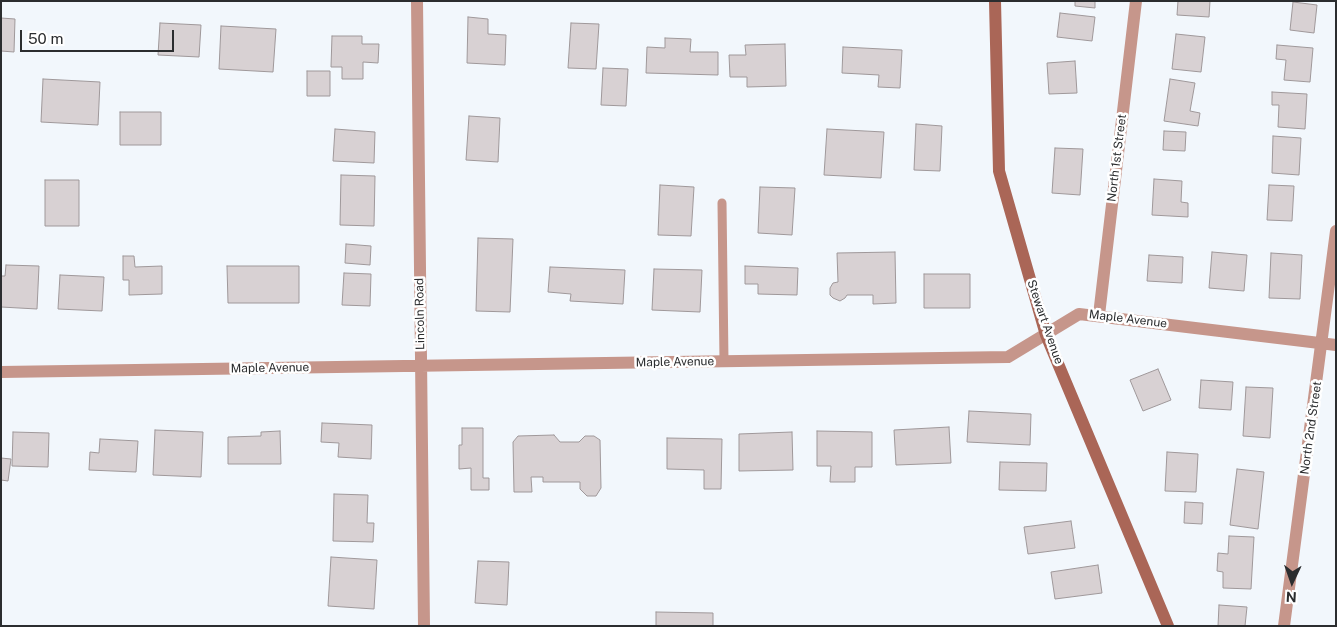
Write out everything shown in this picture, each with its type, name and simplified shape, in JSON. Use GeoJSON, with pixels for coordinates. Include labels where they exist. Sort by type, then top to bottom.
{"type":"FeatureCollection","features":[{"type":"Feature","properties":{"kind":"main road","name":"Stewart Avenue"},"geometry":{"type":"LineString","coordinates":[[995,1],[999,172],[1046,335],[1168,626]]}},
{"type":"Feature","properties":{"kind":"street","name":"Lincoln Road"},"geometry":{"type":"LineString","coordinates":[[417,1],[424,626]]}},
{"type":"Feature","properties":{"kind":"street","name":"North 1st Street"},"geometry":{"type":"LineString","coordinates":[[1098,315],[1136,1]]}},
{"type":"Feature","properties":{"kind":"street","name":"North 2nd Street"},"geometry":{"type":"LineString","coordinates":[[1284,626],[1336,231]]}},
{"type":"Feature","properties":{"kind":"street","name":"Maple Avenue"},"geometry":{"type":"LineString","coordinates":[[1,372],[1008,357],[1079,314],[1336,345]]}},
{"type":"Feature","properties":{"kind":"lane"},"geometry":{"type":"LineString","coordinates":[[722,203],[724,362]]}},
{"type":"Feature","properties":{"kind":"building"},"geometry":{"type":"Polygon","coordinates":[[[1075,1],[1095,1],[1095,8],[1075,6],[1075,1]]]}},
{"type":"Feature","properties":{"kind":"building"},"geometry":{"type":"Polygon","coordinates":[[[1178,1],[1210,1],[1209,17],[1177,15],[1178,1]]]}},
{"type":"Feature","properties":{"kind":"building"},"geometry":{"type":"Polygon","coordinates":[[[1293,2],[1317,5],[1314,33],[1290,30],[1293,2]]]}},
{"type":"Feature","properties":{"kind":"building"},"geometry":{"type":"Polygon","coordinates":[[[1060,13],[1095,17],[1092,41],[1057,37],[1060,13]]]}},
{"type":"Feature","properties":{"kind":"building"},"geometry":{"type":"Polygon","coordinates":[[[468,17],[488,19],[488,34],[506,35],[505,65],[467,63],[468,17]]]}},
{"type":"Feature","properties":{"kind":"building"},"geometry":{"type":"Polygon","coordinates":[[[1,18],[15,19],[14,52],[1,51],[1,18]]]}},
{"type":"Feature","properties":{"kind":"building"},"geometry":{"type":"Polygon","coordinates":[[[160,23],[201,25],[199,57],[158,55],[160,23]]]}},
{"type":"Feature","properties":{"kind":"building"},"geometry":{"type":"Polygon","coordinates":[[[571,23],[599,24],[596,69],[568,68],[571,23]]]}},
{"type":"Feature","properties":{"kind":"building"},"geometry":{"type":"Polygon","coordinates":[[[221,26],[276,29],[273,72],[219,69],[221,26]]]}},
{"type":"Feature","properties":{"kind":"building"},"geometry":{"type":"Polygon","coordinates":[[[1176,34],[1205,37],[1201,72],[1172,69],[1176,34]]]}},
{"type":"Feature","properties":{"kind":"building"},"geometry":{"type":"Polygon","coordinates":[[[332,36],[362,36],[362,44],[379,44],[378,63],[363,62],[363,79],[342,79],[342,67],[331,67],[332,36]]]}},
{"type":"Feature","properties":{"kind":"building"},"geometry":{"type":"Polygon","coordinates":[[[665,38],[691,39],[690,52],[718,52],[718,75],[646,73],[647,47],[665,48],[665,38]]]}},
{"type":"Feature","properties":{"kind":"building"},"geometry":{"type":"Polygon","coordinates":[[[785,44],[786,86],[747,87],[747,77],[730,77],[729,55],[746,55],[745,45],[785,44]]]}},
{"type":"Feature","properties":{"kind":"building"},"geometry":{"type":"Polygon","coordinates":[[[1277,45],[1313,48],[1310,82],[1284,80],[1286,60],[1276,59],[1277,45]]]}},
{"type":"Feature","properties":{"kind":"building"},"geometry":{"type":"Polygon","coordinates":[[[843,47],[902,50],[900,88],[878,87],[879,75],[842,73],[843,47]]]}},
{"type":"Feature","properties":{"kind":"building"},"geometry":{"type":"Polygon","coordinates":[[[1075,61],[1077,93],[1049,94],[1047,63],[1075,61]]]}},
{"type":"Feature","properties":{"kind":"building"},"geometry":{"type":"Polygon","coordinates":[[[603,68],[628,69],[626,106],[601,105],[603,68]]]}},
{"type":"Feature","properties":{"kind":"building"},"geometry":{"type":"Polygon","coordinates":[[[307,71],[330,71],[330,96],[307,96],[307,71]]]}},
{"type":"Feature","properties":{"kind":"building"},"geometry":{"type":"Polygon","coordinates":[[[43,79],[100,82],[98,125],[41,122],[43,79]]]}},
{"type":"Feature","properties":{"kind":"building"},"geometry":{"type":"Polygon","coordinates":[[[1170,79],[1195,83],[1190,111],[1200,113],[1198,126],[1164,121],[1170,79]]]}},
{"type":"Feature","properties":{"kind":"building"},"geometry":{"type":"Polygon","coordinates":[[[1272,92],[1307,94],[1305,129],[1278,127],[1279,105],[1272,105],[1272,92]]]}},
{"type":"Feature","properties":{"kind":"building"},"geometry":{"type":"Polygon","coordinates":[[[120,112],[161,112],[161,145],[120,145],[120,112]]]}},
{"type":"Feature","properties":{"kind":"building"},"geometry":{"type":"Polygon","coordinates":[[[469,116],[500,118],[498,162],[466,160],[469,116]]]}},
{"type":"Feature","properties":{"kind":"building"},"geometry":{"type":"Polygon","coordinates":[[[916,124],[942,126],[940,171],[914,170],[916,124]]]}},
{"type":"Feature","properties":{"kind":"building"},"geometry":{"type":"Polygon","coordinates":[[[335,129],[375,132],[374,163],[333,161],[335,129]]]}},
{"type":"Feature","properties":{"kind":"building"},"geometry":{"type":"Polygon","coordinates":[[[827,129],[884,132],[881,178],[824,175],[827,129]]]}},
{"type":"Feature","properties":{"kind":"building"},"geometry":{"type":"Polygon","coordinates":[[[1164,131],[1186,132],[1185,151],[1163,150],[1164,131]]]}},
{"type":"Feature","properties":{"kind":"building"},"geometry":{"type":"Polygon","coordinates":[[[1273,136],[1301,138],[1299,175],[1272,173],[1273,136]]]}},
{"type":"Feature","properties":{"kind":"building"},"geometry":{"type":"Polygon","coordinates":[[[1055,148],[1083,149],[1080,195],[1052,193],[1055,148]]]}},
{"type":"Feature","properties":{"kind":"building"},"geometry":{"type":"Polygon","coordinates":[[[341,175],[375,176],[374,226],[340,225],[341,175]]]}},
{"type":"Feature","properties":{"kind":"building"},"geometry":{"type":"Polygon","coordinates":[[[1154,179],[1182,181],[1181,202],[1188,203],[1188,217],[1152,215],[1154,179]]]}},
{"type":"Feature","properties":{"kind":"building"},"geometry":{"type":"Polygon","coordinates":[[[45,180],[79,180],[79,226],[45,226],[45,180]]]}},
{"type":"Feature","properties":{"kind":"building"},"geometry":{"type":"Polygon","coordinates":[[[660,185],[694,187],[691,236],[658,235],[660,185]]]}},
{"type":"Feature","properties":{"kind":"building"},"geometry":{"type":"Polygon","coordinates":[[[1269,185],[1294,186],[1292,221],[1267,220],[1269,185]]]}},
{"type":"Feature","properties":{"kind":"building"},"geometry":{"type":"Polygon","coordinates":[[[760,187],[795,188],[792,235],[758,233],[760,187]]]}},
{"type":"Feature","properties":{"kind":"building"},"geometry":{"type":"Polygon","coordinates":[[[478,238],[513,239],[510,312],[476,311],[478,238]]]}},
{"type":"Feature","properties":{"kind":"building"},"geometry":{"type":"Polygon","coordinates":[[[346,244],[371,246],[370,265],[345,263],[346,244]]]}},
{"type":"Feature","properties":{"kind":"building"},"geometry":{"type":"Polygon","coordinates":[[[895,252],[896,303],[873,304],[873,295],[847,295],[840,301],[830,295],[830,288],[833,283],[838,282],[837,253],[895,252]]]}},
{"type":"Feature","properties":{"kind":"building"},"geometry":{"type":"Polygon","coordinates":[[[1212,252],[1247,255],[1244,291],[1209,288],[1212,252]]]}},
{"type":"Feature","properties":{"kind":"building"},"geometry":{"type":"Polygon","coordinates":[[[1271,253],[1302,255],[1300,299],[1269,298],[1271,253]]]}},
{"type":"Feature","properties":{"kind":"building"},"geometry":{"type":"Polygon","coordinates":[[[1149,255],[1183,257],[1182,283],[1147,281],[1149,255]]]}},
{"type":"Feature","properties":{"kind":"building"},"geometry":{"type":"Polygon","coordinates":[[[123,256],[134,256],[135,267],[162,266],[162,294],[129,295],[129,280],[123,280],[123,256]]]}},
{"type":"Feature","properties":{"kind":"building"},"geometry":{"type":"Polygon","coordinates":[[[6,265],[39,266],[37,309],[1,307],[1,276],[5,276],[6,265]]]}},
{"type":"Feature","properties":{"kind":"building"},"geometry":{"type":"Polygon","coordinates":[[[227,266],[299,266],[299,303],[228,303],[227,266]]]}},
{"type":"Feature","properties":{"kind":"building"},"geometry":{"type":"Polygon","coordinates":[[[745,266],[798,268],[797,295],[758,294],[758,284],[745,284],[745,266]]]}},
{"type":"Feature","properties":{"kind":"building"},"geometry":{"type":"Polygon","coordinates":[[[550,267],[625,270],[623,304],[570,301],[571,294],[548,292],[550,267]]]}},
{"type":"Feature","properties":{"kind":"building"},"geometry":{"type":"Polygon","coordinates":[[[654,269],[702,270],[700,312],[652,310],[654,269]]]}},
{"type":"Feature","properties":{"kind":"building"},"geometry":{"type":"Polygon","coordinates":[[[344,273],[371,274],[370,306],[342,305],[344,273]]]}},
{"type":"Feature","properties":{"kind":"building"},"geometry":{"type":"Polygon","coordinates":[[[924,274],[970,274],[970,308],[924,308],[924,274]]]}},
{"type":"Feature","properties":{"kind":"building"},"geometry":{"type":"Polygon","coordinates":[[[60,275],[104,277],[102,311],[58,309],[60,275]]]}},
{"type":"Feature","properties":{"kind":"building"},"geometry":{"type":"Polygon","coordinates":[[[1158,369],[1171,400],[1143,411],[1130,380],[1158,369]]]}},
{"type":"Feature","properties":{"kind":"building"},"geometry":{"type":"Polygon","coordinates":[[[1201,380],[1233,382],[1231,410],[1199,408],[1201,380]]]}},
{"type":"Feature","properties":{"kind":"building"},"geometry":{"type":"Polygon","coordinates":[[[1246,387],[1273,388],[1270,438],[1243,436],[1246,387]]]}},
{"type":"Feature","properties":{"kind":"building"},"geometry":{"type":"Polygon","coordinates":[[[969,411],[1031,414],[1030,445],[967,442],[969,411]]]}},
{"type":"Feature","properties":{"kind":"building"},"geometry":{"type":"Polygon","coordinates":[[[322,423],[372,425],[371,459],[338,457],[339,443],[321,442],[322,423]]]}},
{"type":"Feature","properties":{"kind":"building"},"geometry":{"type":"Polygon","coordinates":[[[949,427],[951,463],[896,465],[894,430],[949,427]]]}},
{"type":"Feature","properties":{"kind":"building"},"geometry":{"type":"Polygon","coordinates":[[[462,428],[483,428],[483,478],[489,478],[489,490],[471,490],[471,468],[459,469],[459,445],[462,445],[462,428]]]}},
{"type":"Feature","properties":{"kind":"building"},"geometry":{"type":"Polygon","coordinates":[[[155,430],[203,432],[201,477],[153,475],[155,430]]]}},
{"type":"Feature","properties":{"kind":"building"},"geometry":{"type":"Polygon","coordinates":[[[280,431],[281,464],[228,464],[228,437],[261,436],[261,432],[280,431]]]}},
{"type":"Feature","properties":{"kind":"building"},"geometry":{"type":"Polygon","coordinates":[[[817,431],[872,432],[872,467],[855,467],[855,482],[830,482],[831,466],[817,466],[817,431]]]}},
{"type":"Feature","properties":{"kind":"building"},"geometry":{"type":"Polygon","coordinates":[[[13,432],[49,433],[48,467],[12,466],[13,432]]]}},
{"type":"Feature","properties":{"kind":"building"},"geometry":{"type":"Polygon","coordinates":[[[792,432],[793,470],[739,471],[739,434],[792,432]]]}},
{"type":"Feature","properties":{"kind":"building"},"geometry":{"type":"Polygon","coordinates":[[[554,435],[560,442],[579,442],[585,436],[594,436],[600,440],[601,488],[596,496],[587,496],[580,489],[580,482],[543,482],[543,477],[531,477],[532,492],[514,492],[513,442],[518,436],[554,435]]]}},
{"type":"Feature","properties":{"kind":"building"},"geometry":{"type":"Polygon","coordinates":[[[667,438],[722,439],[721,489],[704,489],[704,470],[667,469],[667,438]]]}},
{"type":"Feature","properties":{"kind":"building"},"geometry":{"type":"Polygon","coordinates":[[[100,439],[138,441],[136,472],[89,470],[90,452],[99,453],[100,439]]]}},
{"type":"Feature","properties":{"kind":"building"},"geometry":{"type":"Polygon","coordinates":[[[1167,452],[1198,454],[1196,492],[1165,491],[1167,452]]]}},
{"type":"Feature","properties":{"kind":"building"},"geometry":{"type":"Polygon","coordinates":[[[1,458],[11,459],[8,481],[1,480],[1,458]]]}},
{"type":"Feature","properties":{"kind":"building"},"geometry":{"type":"Polygon","coordinates":[[[1000,462],[1047,463],[1046,491],[999,490],[1000,462]]]}},
{"type":"Feature","properties":{"kind":"building"},"geometry":{"type":"Polygon","coordinates":[[[1237,469],[1264,472],[1258,529],[1230,525],[1237,469]]]}},
{"type":"Feature","properties":{"kind":"building"},"geometry":{"type":"Polygon","coordinates":[[[334,494],[368,495],[367,523],[374,523],[373,542],[333,541],[334,494]]]}},
{"type":"Feature","properties":{"kind":"building"},"geometry":{"type":"Polygon","coordinates":[[[1185,502],[1203,503],[1202,524],[1184,523],[1185,502]]]}},
{"type":"Feature","properties":{"kind":"building"},"geometry":{"type":"Polygon","coordinates":[[[1071,521],[1075,548],[1028,554],[1024,527],[1071,521]]]}},
{"type":"Feature","properties":{"kind":"building"},"geometry":{"type":"Polygon","coordinates":[[[1229,536],[1254,537],[1251,589],[1223,588],[1223,572],[1217,571],[1218,553],[1228,554],[1229,536]]]}},
{"type":"Feature","properties":{"kind":"building"},"geometry":{"type":"Polygon","coordinates":[[[331,557],[377,560],[374,609],[328,606],[331,557]]]}},
{"type":"Feature","properties":{"kind":"building"},"geometry":{"type":"Polygon","coordinates":[[[478,561],[509,562],[507,605],[475,603],[478,561]]]}},
{"type":"Feature","properties":{"kind":"building"},"geometry":{"type":"Polygon","coordinates":[[[1098,565],[1102,593],[1055,599],[1051,572],[1098,565]]]}},
{"type":"Feature","properties":{"kind":"building"},"geometry":{"type":"Polygon","coordinates":[[[1219,605],[1247,607],[1245,626],[1218,626],[1219,605]]]}},
{"type":"Feature","properties":{"kind":"building"},"geometry":{"type":"Polygon","coordinates":[[[656,612],[713,613],[713,626],[656,626],[656,612]]]}}]}
